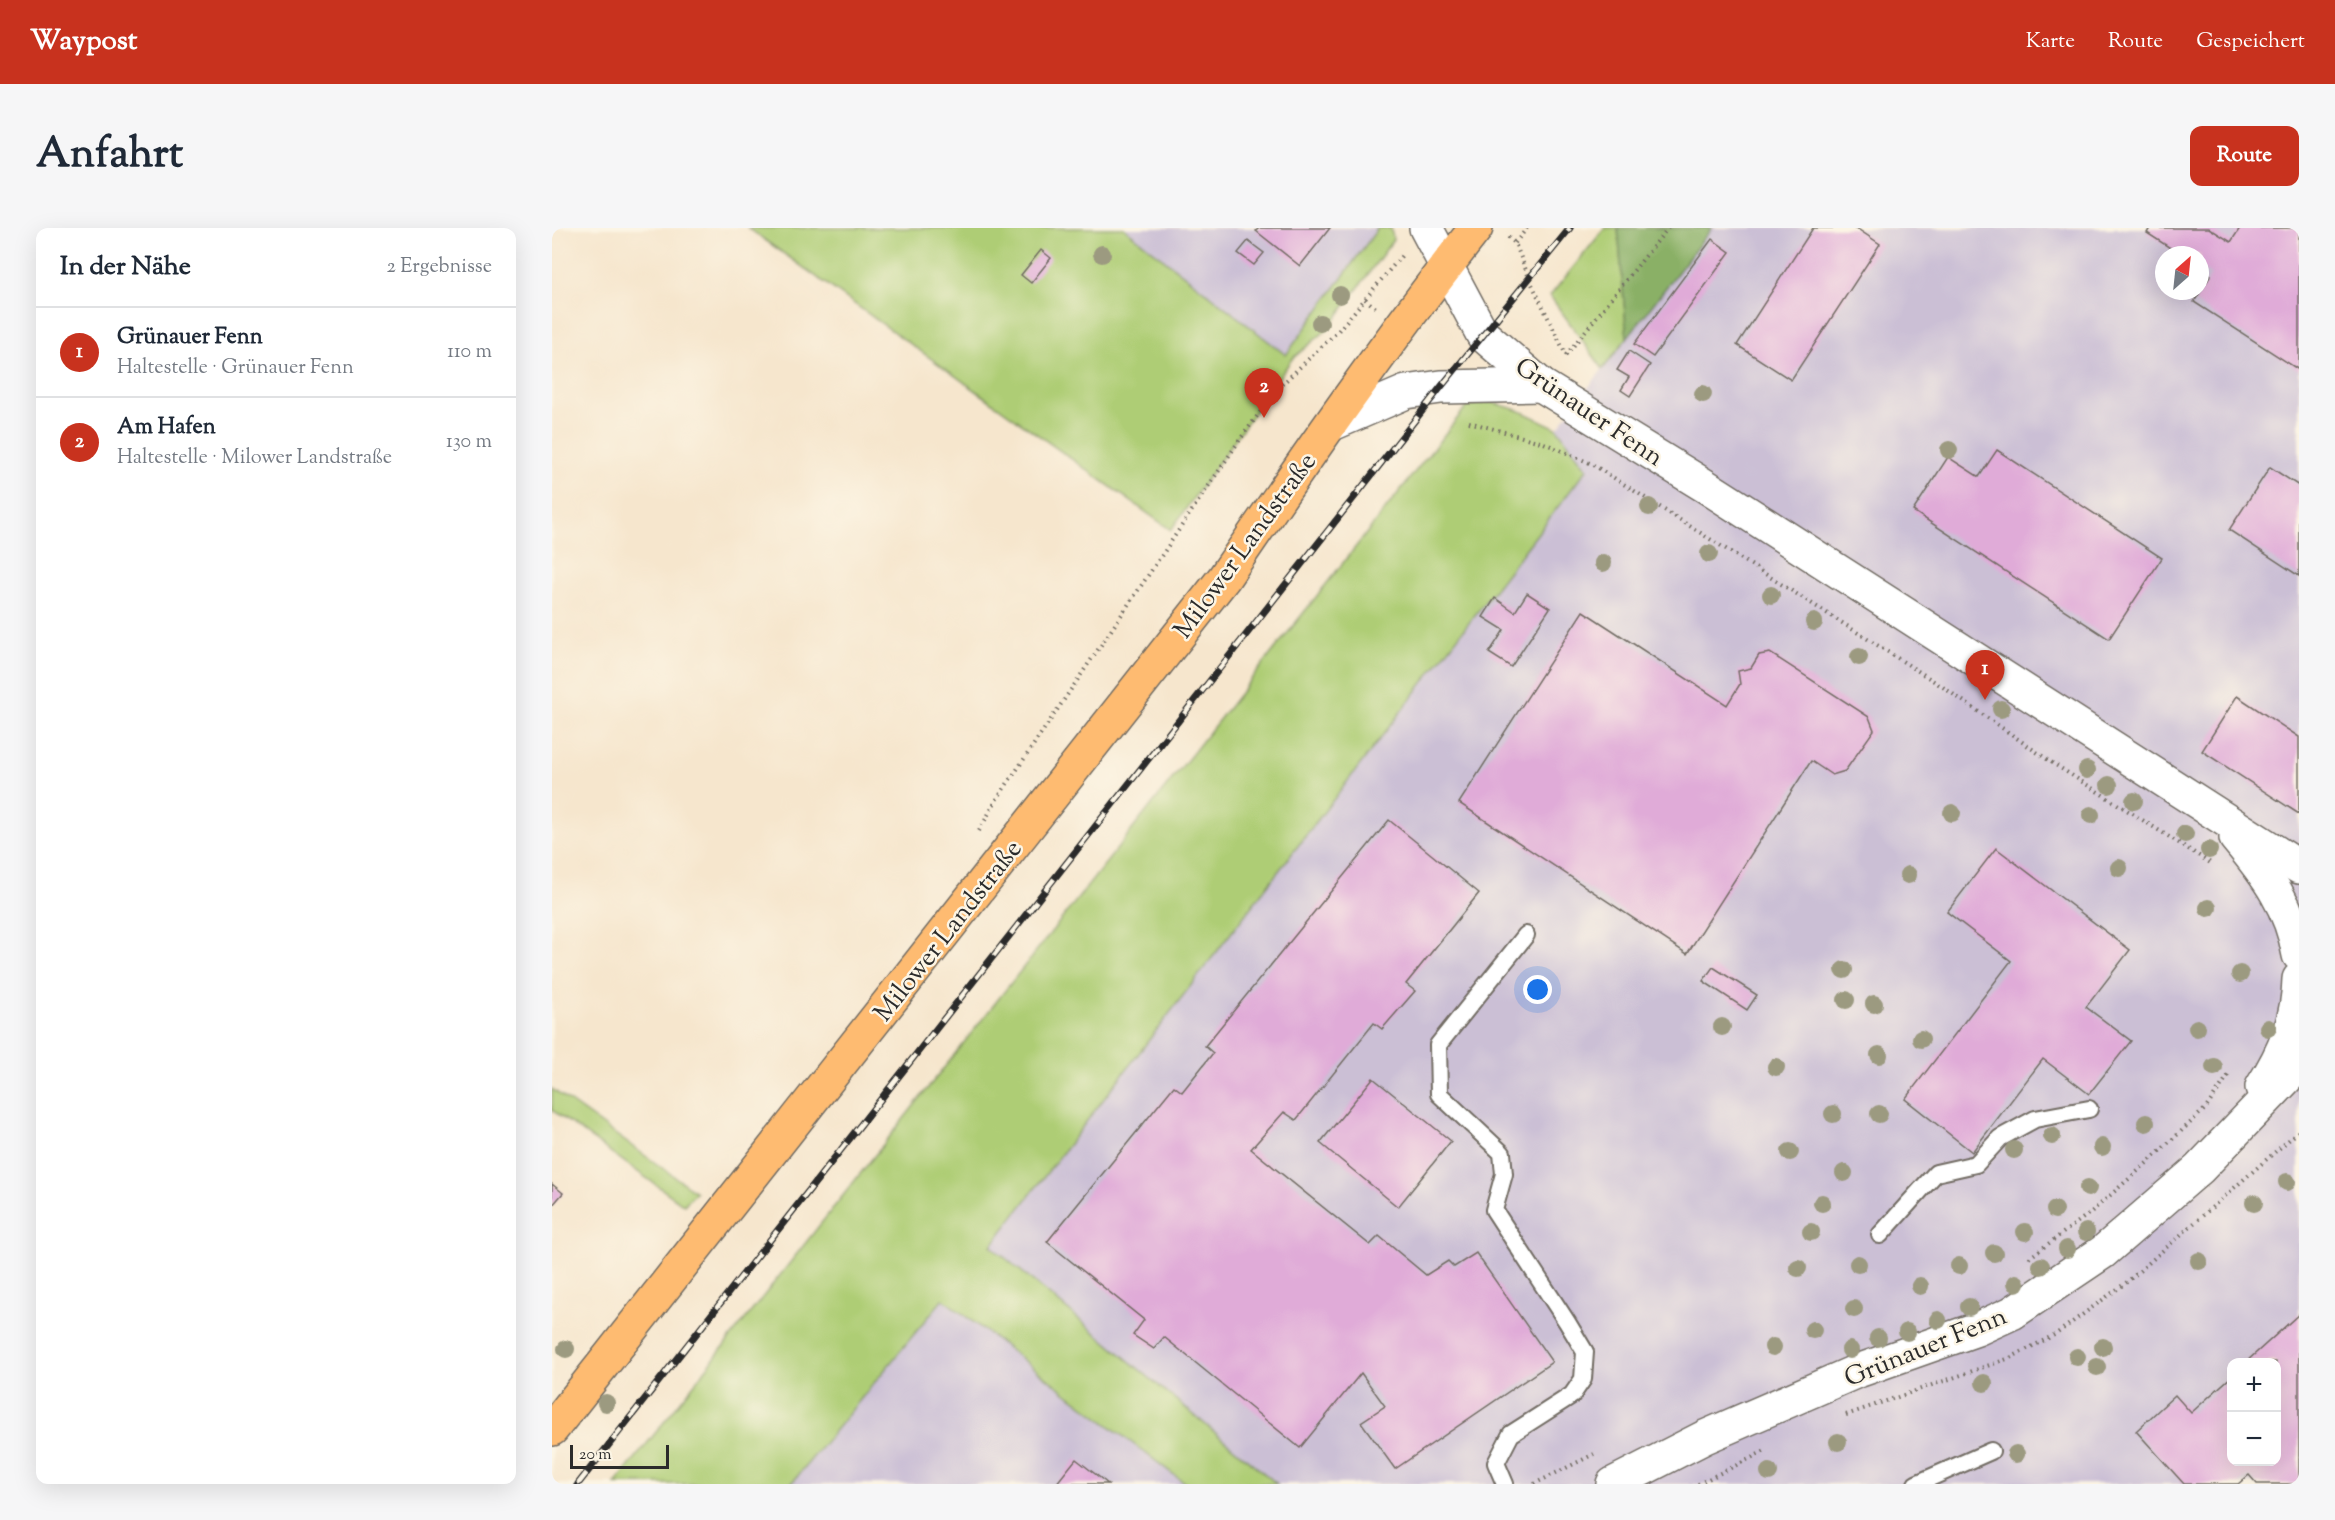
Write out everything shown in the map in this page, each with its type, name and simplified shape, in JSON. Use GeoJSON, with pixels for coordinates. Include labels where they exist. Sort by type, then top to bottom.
{"type":"FeatureCollection","features":[{"type":"Feature","properties":{"kind":"main road","name":"Milower Landstraße"},"geometry":{"type":"LineString","coordinates":[[552,1429],[1224,578],[1399,327],[1447,266],[1491,232]]}},
{"type":"Feature","properties":{"kind":"street","name":"Grünauer Fenn"},"geometry":{"type":"LineString","coordinates":[[1418,237],[1447,266],[1483,335],[1541,385],[1965,652],[2299,867]]}},
{"type":"Feature","properties":{"kind":"street","name":"Milower Landstraße"},"geometry":{"type":"LineString","coordinates":[[1332,424],[1406,392],[1441,387],[1541,385]]}},
{"type":"Feature","properties":{"kind":"street","name":"Grünauer Fenn"},"geometry":{"type":"LineString","coordinates":[[2220,818],[2267,876],[2281,899],[2295,931],[2299,955]]}},
{"type":"Feature","properties":{"kind":"street","name":"Grünauer Fenn"},"geometry":{"type":"LineString","coordinates":[[2232,1133],[2280,1059],[2293,1022],[2299,995],[2299,979]]}},
{"type":"Feature","properties":{"kind":"street","name":"Grünauer Fenn"},"geometry":{"type":"LineString","coordinates":[[1613,1484],[1705,1437],[1834,1382],[1977,1329],[2012,1313],[2103,1252],[2199,1169],[2299,1065]]}},
{"type":"Feature","properties":{"kind":"lane"},"geometry":{"type":"LineString","coordinates":[[1505,1484],[1496,1463],[1511,1434],[1572,1395],[1582,1379],[1585,1352],[1494,1210],[1504,1174],[1502,1153],[1439,1094],[1438,1045],[1526,934]]}},
{"type":"Feature","properties":{"kind":"lane"},"geometry":{"type":"LineString","coordinates":[[1880,1235],[1936,1173],[1976,1164],[2000,1138],[2035,1119],[2090,1109]]}},
{"type":"Feature","properties":{"kind":"lane"},"geometry":{"type":"LineString","coordinates":[[1916,1484],[1991,1451]]}},
{"type":"Feature","properties":{"kind":"path"},"geometry":{"type":"LineString","coordinates":[[1515,243],[1527,228]]}},
{"type":"Feature","properties":{"kind":"path"},"geometry":{"type":"LineString","coordinates":[[1541,385],[1668,228]]}},
{"type":"Feature","properties":{"kind":"path"},"geometry":{"type":"LineString","coordinates":[[1491,232],[1515,243],[1566,355]]}},
{"type":"Feature","properties":{"kind":"path"},"geometry":{"type":"LineString","coordinates":[[976,836],[997,799],[1241,438],[1277,389],[1338,331],[1418,237]]}},
{"type":"Feature","properties":{"kind":"path"},"geometry":{"type":"LineString","coordinates":[[1365,299],[1399,327]]}},
{"type":"Feature","properties":{"kind":"path"},"geometry":{"type":"LineString","coordinates":[[1441,387],[1450,416],[1544,443],[1592,464],[1930,679],[2054,764],[2214,865]]}},
{"type":"Feature","properties":{"kind":"path"},"geometry":{"type":"LineString","coordinates":[[2025,1260],[2090,1213],[2147,1163],[2205,1108],[2232,1071]]}},
{"type":"Feature","properties":{"kind":"path"},"geometry":{"type":"LineString","coordinates":[[1534,1484],[1596,1453]]}},
{"type":"Feature","properties":{"kind":"shaded area"},"geometry":{"type":"Polygon","coordinates":[[[1124,228],[1378,228],[1286,355],[1124,228]]]}},
{"type":"Feature","properties":{"kind":"shaded area"},"geometry":{"type":"Polygon","coordinates":[[[1712,228],[2299,228],[2299,1484],[1277,1484],[991,1247],[1587,469],[1557,428],[1712,228]]]}},
{"type":"Feature","properties":{"kind":"shaded area"},"geometry":{"type":"Polygon","coordinates":[[[943,1299],[1186,1484],[791,1484],[943,1299]]]}},
{"type":"Feature","properties":{"kind":"green space"},"geometry":{"type":"Polygon","coordinates":[[[748,228],[1124,228],[1286,355],[1378,228],[1391,228],[1393,240],[1329,328],[1292,359],[1171,530],[748,228]]]}},
{"type":"Feature","properties":{"kind":"green space"},"geometry":{"type":"Polygon","coordinates":[[[1605,228],[1618,228],[1627,338],[1603,369],[1550,296],[1605,228]]]}},
{"type":"Feature","properties":{"kind":"green space"},"geometry":{"type":"Polygon","coordinates":[[[1618,228],[1712,228],[1627,338],[1618,228]]]}},
{"type":"Feature","properties":{"kind":"green space"},"geometry":{"type":"Polygon","coordinates":[[[1490,402],[1518,410],[1557,428],[1587,469],[991,1246],[1277,1484],[1186,1484],[943,1299],[791,1484],[615,1484],[1467,406],[1490,402]]]}},
{"type":"Feature","properties":{"kind":"green space"},"geometry":{"type":"Polygon","coordinates":[[[552,1089],[696,1192],[684,1205],[552,1110],[552,1089]]]}},
{"type":"Feature","properties":{"kind":"building"},"geometry":{"type":"Polygon","coordinates":[[[1259,228],[1330,228],[1300,266],[1256,231],[1259,228]]]}},
{"type":"Feature","properties":{"kind":"building"},"geometry":{"type":"Polygon","coordinates":[[[1813,228],[1856,228],[1880,244],[1791,380],[1737,345],[1813,228]]]}},
{"type":"Feature","properties":{"kind":"building"},"geometry":{"type":"Polygon","coordinates":[[[2150,228],[2209,228],[2231,242],[2240,228],[2299,228],[2299,370],[2194,302],[2195,300],[2209,300],[2211,275],[2209,274],[2209,246],[2167,246],[2147,233],[2150,228]]]}},
{"type":"Feature","properties":{"kind":"building"},"geometry":{"type":"Polygon","coordinates":[[[1712,239],[1730,252],[1653,357],[1634,344],[1712,239]]]}},
{"type":"Feature","properties":{"kind":"building"},"geometry":{"type":"Polygon","coordinates":[[[1248,241],[1264,253],[1254,265],[1238,253],[1248,241]]]}},
{"type":"Feature","properties":{"kind":"building"},"geometry":{"type":"Polygon","coordinates":[[[1041,250],[1051,258],[1031,283],[1021,275],[1041,250]]]}},
{"type":"Feature","properties":{"kind":"building"},"geometry":{"type":"Polygon","coordinates":[[[1629,351],[1650,365],[1630,396],[1621,390],[1629,377],[1617,370],[1629,351]]]}},
{"type":"Feature","properties":{"kind":"building"},"geometry":{"type":"Polygon","coordinates":[[[1997,450],[2162,558],[2109,639],[1913,511],[1948,457],[1979,477],[1997,450]]]}},
{"type":"Feature","properties":{"kind":"building"},"geometry":{"type":"Polygon","coordinates":[[[2270,467],[2299,486],[2299,576],[2229,530],[2270,467]]]}},
{"type":"Feature","properties":{"kind":"building"},"geometry":{"type":"Polygon","coordinates":[[[1527,593],[1550,608],[1511,667],[1489,653],[1504,630],[1483,617],[1495,598],[1515,612],[1527,593]]]}},
{"type":"Feature","properties":{"kind":"building"},"geometry":{"type":"Polygon","coordinates":[[[1583,611],[1727,705],[1740,684],[1738,671],[1751,668],[1759,655],[1770,653],[1869,717],[1874,730],[1845,771],[1832,775],[1811,761],[1687,954],[1459,803],[1583,611]]]}},
{"type":"Feature","properties":{"kind":"building"},"geometry":{"type":"Polygon","coordinates":[[[2237,696],[2299,737],[2299,814],[2202,751],[2237,696]]]}},
{"type":"Feature","properties":{"kind":"building"},"geometry":{"type":"Polygon","coordinates":[[[1389,820],[1479,893],[1406,984],[1415,991],[1382,1029],[1374,1023],[1296,1120],[1284,1112],[1251,1149],[1370,1245],[1379,1236],[1426,1275],[1448,1261],[1454,1267],[1476,1253],[1552,1362],[1395,1469],[1361,1422],[1385,1406],[1361,1373],[1300,1448],[1164,1337],[1154,1349],[1133,1335],[1144,1320],[1047,1242],[1174,1086],[1182,1092],[1213,1053],[1205,1046],[1389,820]]]}},
{"type":"Feature","properties":{"kind":"building"},"geometry":{"type":"Polygon","coordinates":[[[1996,848],[2130,950],[2086,1007],[2131,1041],[2089,1094],[2043,1059],[1972,1152],[1905,1099],[2011,961],[1947,912],[1996,848]]]}},
{"type":"Feature","properties":{"kind":"building"},"geometry":{"type":"Polygon","coordinates":[[[1713,967],[1757,995],[1747,1010],[1703,981],[1713,967]]]}},
{"type":"Feature","properties":{"kind":"building"},"geometry":{"type":"Polygon","coordinates":[[[1373,1078],[1451,1141],[1398,1207],[1320,1143],[1373,1078]]]}},
{"type":"Feature","properties":{"kind":"building"},"geometry":{"type":"Polygon","coordinates":[[[552,1184],[563,1193],[552,1206],[552,1184]]]}},
{"type":"Feature","properties":{"kind":"building"},"geometry":{"type":"Polygon","coordinates":[[[2299,1314],[2299,1484],[2257,1484],[2249,1475],[2238,1484],[2184,1484],[2136,1431],[2175,1395],[2191,1413],[2227,1381],[2227,1466],[2281,1466],[2281,1358],[2250,1358],[2299,1314]]]}},
{"type":"Feature","properties":{"kind":"building"},"geometry":{"type":"Polygon","coordinates":[[[1076,1459],[1108,1484],[1056,1484],[1076,1459]]]}},
{"type":"Feature","properties":{"kind":"railway"},"geometry":{"type":"LineString","coordinates":[[578,1484],[1441,387],[1570,228]]}},
{"type":"Feature","properties":{"kind":"place","name":"Am Hafen"},"geometry":{"type":"Point","coordinates":[1264,418]}},
{"type":"Feature","properties":{"kind":"place","name":"Grünauer Fenn"},"geometry":{"type":"Point","coordinates":[1985,700]}}]}
